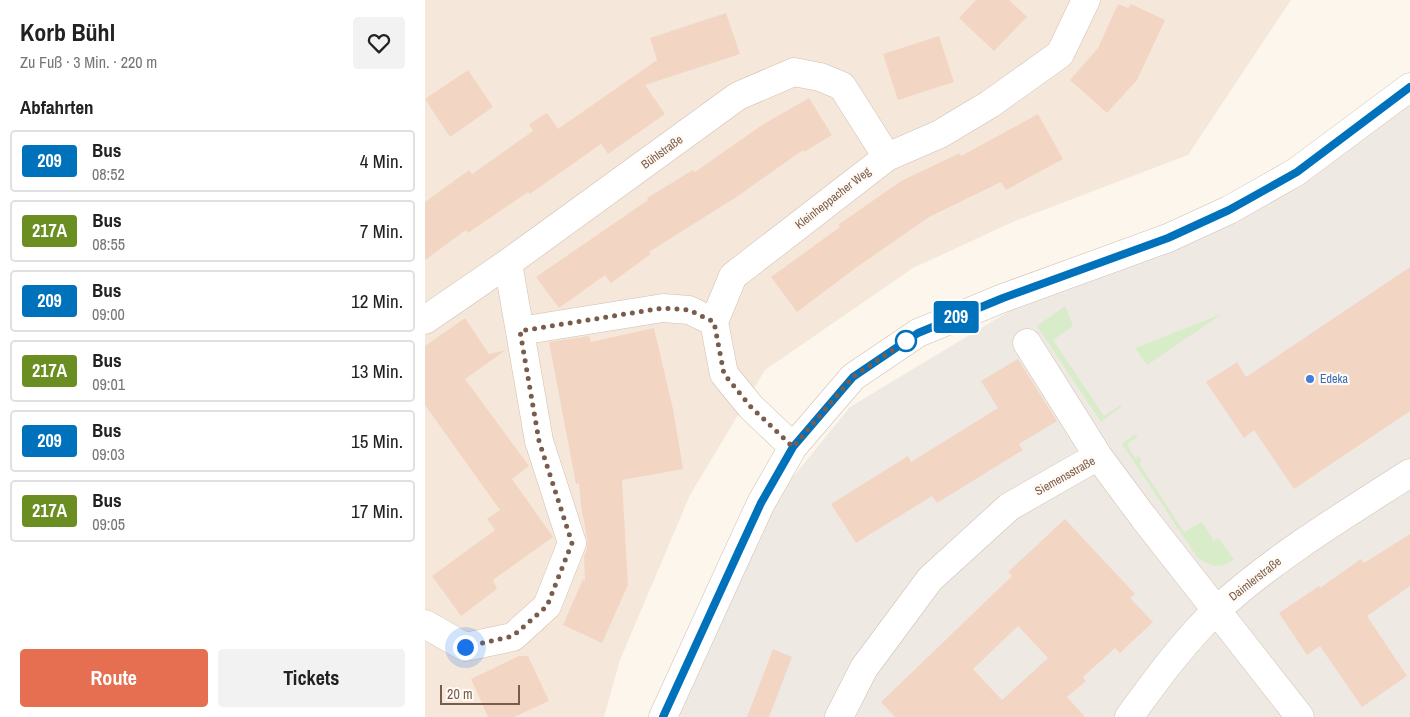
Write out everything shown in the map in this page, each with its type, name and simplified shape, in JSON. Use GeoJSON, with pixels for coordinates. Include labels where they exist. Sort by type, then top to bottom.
{"type":"FeatureCollection","features":[{"type":"Feature","properties":{"kind":"street","name":"Kleinheppacher Weg"},"geometry":{"type":"LineString","coordinates":[[714,322],[733,276],[887,157],[940,134],[990,104],[1060,54],[1086,0]]}},
{"type":"Feature","properties":{"kind":"street","name":"Bühlstraße"},"geometry":{"type":"LineString","coordinates":[[425,320],[508,263],[738,96],[794,72],[820,77],[842,86],[887,157]]}},
{"type":"Feature","properties":{"kind":"street"},"geometry":{"type":"LineString","coordinates":[[663,717],[749,529],[793,447],[853,377],[918,333],[1011,295],[1168,238],[1229,210],[1297,172],[1410,87]]}},
{"type":"Feature","properties":{"kind":"street"},"geometry":{"type":"LineString","coordinates":[[425,624],[465,647],[513,636],[547,606],[572,543],[539,441],[508,263]]}},
{"type":"Feature","properties":{"kind":"street"},"geometry":{"type":"LineString","coordinates":[[520,331],[663,308],[689,310],[714,322],[724,374],[751,407],[793,447]]}},
{"type":"Feature","properties":{"kind":"street"},"geometry":{"type":"LineString","coordinates":[[1027,343],[1098,456]]}},
{"type":"Feature","properties":{"kind":"street","name":"Siemensstraße"},"geometry":{"type":"LineString","coordinates":[[839,717],[864,668],[929,579],[1009,507],[1098,456],[1144,518],[1300,717]]}},
{"type":"Feature","properties":{"kind":"street","name":"Daimlerstraße"},"geometry":{"type":"LineString","coordinates":[[1129,717],[1164,668],[1217,610],[1327,518],[1410,472]]}},
{"type":"Feature","properties":{"kind":"shaded area"},"geometry":{"type":"Polygon","coordinates":[[[425,0],[1291,0],[1188,155],[1015,221],[913,268],[765,370],[690,495],[620,660],[604,717],[425,717],[425,0]]]}},
{"type":"Feature","properties":{"kind":"shaded area"},"geometry":{"type":"Polygon","coordinates":[[[1410,104],[1410,717],[677,717],[771,504],[850,407],[1021,304],[1410,104]]]}},
{"type":"Feature","properties":{"kind":"green space"},"geometry":{"type":"Polygon","coordinates":[[[1065,306],[1073,326],[1053,340],[1104,416],[1121,405],[1121,407],[1101,422],[1037,326],[1065,306]]]}},
{"type":"Feature","properties":{"kind":"green space"},"geometry":{"type":"Polygon","coordinates":[[[1222,314],[1147,365],[1135,348],[1222,314]]]}},
{"type":"Feature","properties":{"kind":"green space"},"geometry":{"type":"Polygon","coordinates":[[[1135,434],[1138,437],[1127,444],[1135,458],[1139,456],[1142,461],[1139,463],[1184,532],[1202,522],[1214,541],[1219,538],[1234,560],[1224,565],[1215,566],[1197,557],[1122,444],[1135,434]]]}},
{"type":"Feature","properties":{"kind":"building"},"geometry":{"type":"Polygon","coordinates":[[[976,0],[1009,0],[1027,17],[994,51],[959,18],[976,0]]]}},
{"type":"Feature","properties":{"kind":"building"},"geometry":{"type":"Polygon","coordinates":[[[1118,4],[1128,8],[1131,4],[1165,20],[1137,80],[1107,113],[1070,80],[1098,48],[1118,4]]]}},
{"type":"Feature","properties":{"kind":"building"},"geometry":{"type":"Polygon","coordinates":[[[726,13],[740,54],[645,85],[665,114],[608,154],[601,144],[530,194],[528,192],[468,233],[466,230],[425,260],[425,202],[469,170],[472,174],[533,131],[529,124],[547,113],[558,129],[657,60],[650,38],[726,13]]]}},
{"type":"Feature","properties":{"kind":"building"},"geometry":{"type":"Polygon","coordinates":[[[939,36],[954,82],[898,100],[883,54],[939,36]]]}},
{"type":"Feature","properties":{"kind":"building"},"geometry":{"type":"Polygon","coordinates":[[[468,70],[493,107],[450,137],[425,99],[468,70]]]}},
{"type":"Feature","properties":{"kind":"building"},"geometry":{"type":"Polygon","coordinates":[[[809,98],[832,135],[804,152],[803,150],[738,196],[649,252],[651,254],[611,283],[605,275],[559,308],[536,277],[648,200],[647,198],[693,170],[695,172],[762,125],[809,98]]]}},
{"type":"Feature","properties":{"kind":"building"},"geometry":{"type":"Polygon","coordinates":[[[1038,114],[1063,159],[1006,190],[1001,182],[929,217],[797,312],[771,277],[840,227],[838,225],[901,181],[960,153],[961,156],[1038,114]]]}},
{"type":"Feature","properties":{"kind":"building","name":"Edeka"},"geometry":{"type":"Polygon","coordinates":[[[1410,267],[1410,411],[1294,489],[1254,430],[1244,438],[1206,382],[1237,362],[1246,377],[1410,267]]]}},
{"type":"Feature","properties":{"kind":"building"},"geometry":{"type":"Polygon","coordinates":[[[465,318],[489,354],[506,350],[465,379],[529,466],[512,479],[553,537],[493,580],[497,589],[461,616],[432,576],[495,530],[487,519],[500,510],[425,405],[425,346],[465,318]]]}},
{"type":"Feature","properties":{"kind":"building"},"geometry":{"type":"Polygon","coordinates":[[[654,328],[673,409],[683,469],[622,480],[628,585],[602,643],[563,625],[583,579],[585,581],[584,556],[587,549],[587,541],[588,543],[579,483],[576,484],[549,342],[589,336],[591,342],[654,328]]]}},
{"type":"Feature","properties":{"kind":"building"},"geometry":{"type":"Polygon","coordinates":[[[1018,359],[1057,421],[1019,444],[1023,450],[937,503],[932,496],[856,543],[831,504],[908,456],[911,462],[998,408],[981,381],[1018,359]]]}},
{"type":"Feature","properties":{"kind":"building"},"geometry":{"type":"Polygon","coordinates":[[[1065,519],[1135,594],[1130,598],[1153,622],[1120,653],[1115,648],[1083,677],[1086,681],[1067,697],[1085,717],[895,717],[881,702],[1012,576],[1008,572],[1065,519]],[[1018,626],[973,669],[1002,700],[1048,658],[1018,626]]]}},
{"type":"Feature","properties":{"kind":"building"},"geometry":{"type":"Polygon","coordinates":[[[1410,534],[1410,586],[1367,616],[1407,676],[1362,707],[1320,646],[1307,655],[1279,613],[1319,586],[1320,588],[1361,559],[1364,563],[1410,534]]]}},
{"type":"Feature","properties":{"kind":"building"},"geometry":{"type":"Polygon","coordinates":[[[773,649],[792,657],[769,717],[747,717],[773,649]]]}},
{"type":"Feature","properties":{"kind":"building"},"geometry":{"type":"Polygon","coordinates":[[[519,656],[528,656],[549,701],[514,717],[488,717],[471,679],[519,656]]]}},
{"type":"Feature","properties":{"kind":"bus line","name":"209"},"geometry":{"type":"LineString","coordinates":[[663,717],[761,503],[793,447],[853,377],[918,333],[1003,298],[1168,238],[1229,210],[1297,172],[1410,87]]}},
{"type":"Feature","properties":{"kind":"place","name":"Edeka"},"geometry":{"type":"Point","coordinates":[1310,379]}},
{"type":"Feature","properties":{"kind":"route"},"geometry":{"type":"LineString","coordinates":[[465,647],[513,636],[547,606],[572,543],[539,441],[520,331],[663,308],[689,310],[714,322],[724,374],[751,407],[793,447],[853,377],[906,341]]}}]}
